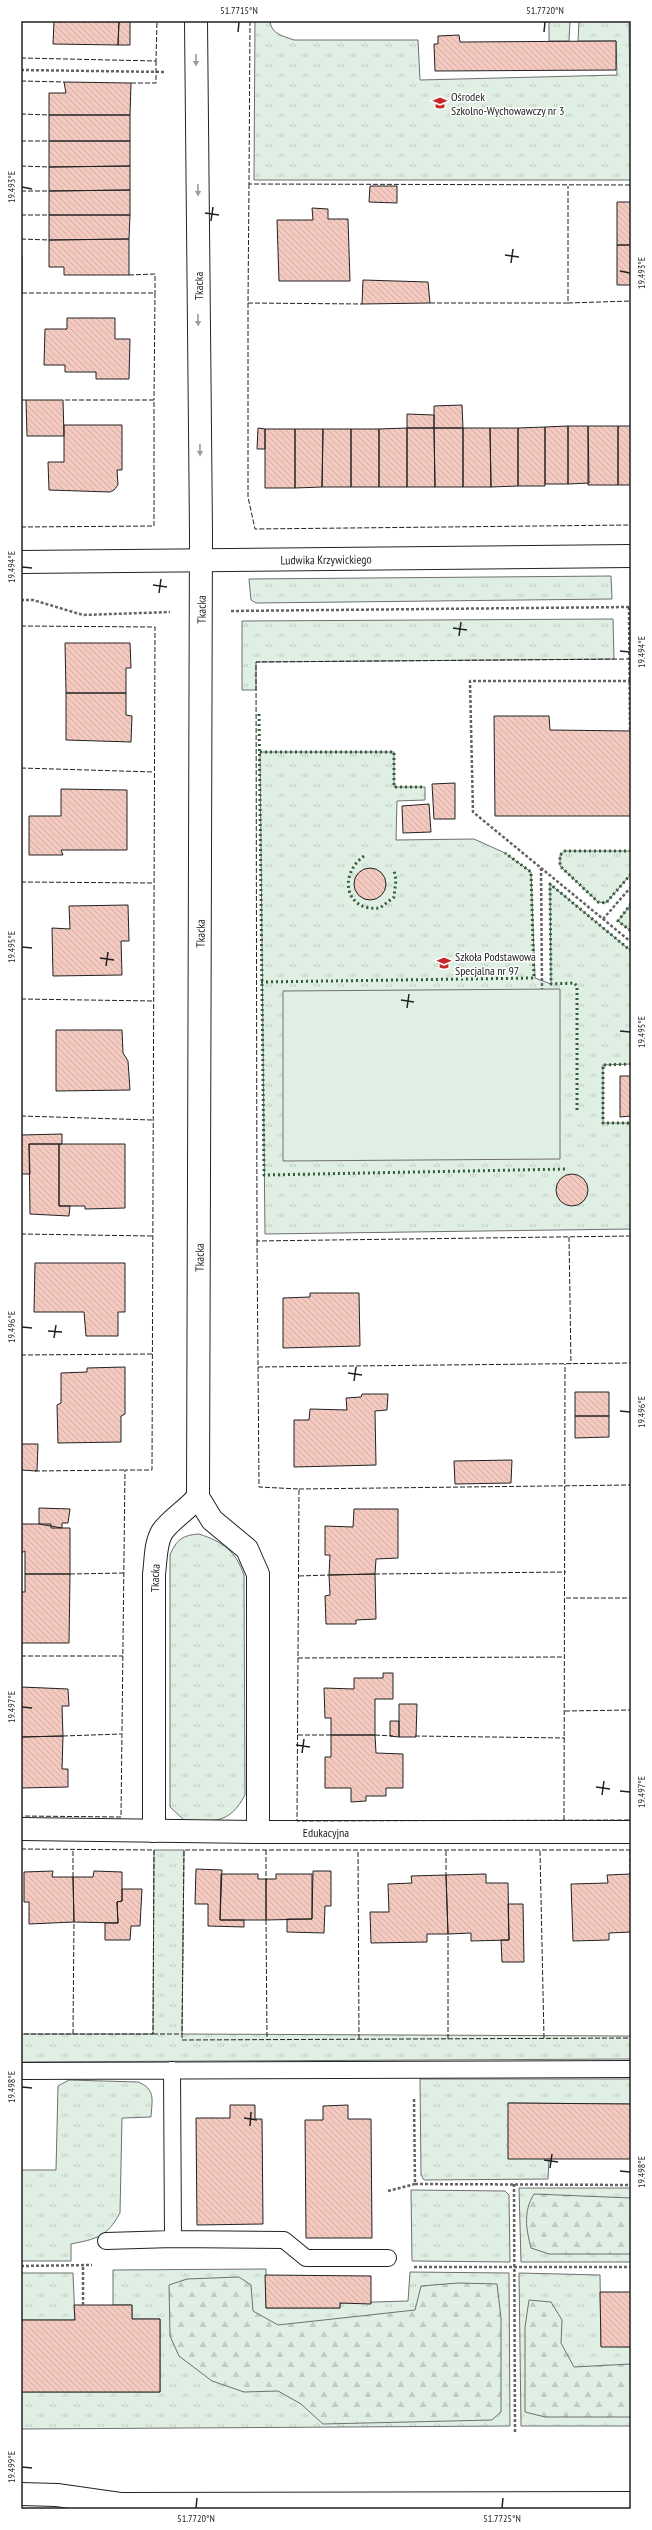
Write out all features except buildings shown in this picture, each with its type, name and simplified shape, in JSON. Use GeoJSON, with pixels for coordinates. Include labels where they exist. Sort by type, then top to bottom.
{"type":"FeatureCollection","features":[{"type":"Feature","properties":{"kind":"street","name":"Tkacka"},"geometry":{"type":"LineString","coordinates":[[154,1830],[154,1582],[157,1546],[162,1532],[169,1524],[188,1510],[198,1497],[200,559],[196,21]]}},
{"type":"Feature","properties":{"kind":"street","name":"Ludwika Krzywickiego"},"geometry":{"type":"LineString","coordinates":[[21,562],[200,559],[631,556]]}},
{"type":"Feature","properties":{"kind":"street"},"geometry":{"type":"LineString","coordinates":[[198,1497],[212,1520],[247,1549],[258,1574],[258,1832]]}},
{"type":"Feature","properties":{"kind":"street","name":"Edukacyjna"},"geometry":{"type":"LineString","coordinates":[[21,1829],[258,1832],[631,1832]]}},
{"type":"Feature","properties":{"kind":"street"},"geometry":{"type":"LineString","coordinates":[[21,2494],[57,2495],[120,2504],[631,2503]]}},
{"type":"Feature","properties":{"kind":"lane"},"geometry":{"type":"LineString","coordinates":[[21,2071],[631,2069]]}},
{"type":"Feature","properties":{"kind":"lane"},"geometry":{"type":"LineString","coordinates":[[172,2070],[173,2239]]}},
{"type":"Feature","properties":{"kind":"lane"},"geometry":{"type":"LineString","coordinates":[[106,2241],[173,2239],[284,2240],[306,2258],[388,2258]]}},
{"type":"Feature","properties":{"kind":"path"},"geometry":{"type":"LineString","coordinates":[[21,70],[165,72]]}},
{"type":"Feature","properties":{"kind":"path"},"geometry":{"type":"LineString","coordinates":[[21,600],[33,600],[83,615],[173,612]]}},
{"type":"Feature","properties":{"kind":"path"},"geometry":{"type":"LineString","coordinates":[[224,611],[630,607],[630,731]]}},
{"type":"Feature","properties":{"kind":"path"},"geometry":{"type":"LineString","coordinates":[[630,680],[470,681],[473,812],[631,942]]}},
{"type":"Feature","properties":{"kind":"path"},"geometry":{"type":"LineString","coordinates":[[541,868],[542,989]]}},
{"type":"Feature","properties":{"kind":"path"},"geometry":{"type":"LineString","coordinates":[[603,919],[631,887]]}},
{"type":"Feature","properties":{"kind":"path"},"geometry":{"type":"LineString","coordinates":[[414,2070],[415,2184]]}},
{"type":"Feature","properties":{"kind":"path"},"geometry":{"type":"LineString","coordinates":[[388,2191],[415,2184],[631,2185]]}},
{"type":"Feature","properties":{"kind":"path"},"geometry":{"type":"LineString","coordinates":[[514,2184],[515,2433]]}},
{"type":"Feature","properties":{"kind":"path"},"geometry":{"type":"LineString","coordinates":[[388,2258],[409,2267],[631,2267]]}},
{"type":"Feature","properties":{"kind":"path"},"geometry":{"type":"LineString","coordinates":[[83,2265],[83,2305]]}},
{"type":"Feature","properties":{"kind":"green space","name":"Ośrodek Szkolno-Wychowawczy nr 3"},"geometry":{"type":"Polygon","coordinates":[[[255,21],[270,21],[275,32],[294,40],[418,40],[420,80],[617,75],[616,41],[578,41],[579,21],[629,21],[631,180],[254,180],[255,21]]]}},
{"type":"Feature","properties":{"kind":"green space"},"geometry":{"type":"Polygon","coordinates":[[[549,21],[570,21],[569,41],[549,41],[549,21]]]}},
{"type":"Feature","properties":{"kind":"green space"},"geometry":{"type":"Polygon","coordinates":[[[611,576],[612,599],[256,603],[251,600],[249,579],[611,576]]]}},
{"type":"Feature","properties":{"kind":"green space"},"geometry":{"type":"Polygon","coordinates":[[[613,619],[614,659],[256,662],[256,690],[242,690],[242,621],[613,619]]]}},
{"type":"Feature","properties":{"kind":"green space","name":"Szkoła Podstawowa Specjalna nr 97"},"geometry":{"type":"Polygon","coordinates":[[[260,752],[394,752],[394,787],[425,787],[425,800],[397,801],[396,840],[474,839],[505,853],[531,872],[535,978],[551,984],[550,884],[631,951],[631,1064],[603,1065],[603,1123],[631,1123],[631,1229],[265,1234],[260,752]]]}},
{"type":"Feature","properties":{"kind":"green space"},"geometry":{"type":"Polygon","coordinates":[[[565,851],[631,851],[631,874],[606,903],[598,902],[560,866],[560,855],[565,851]]]}},
{"type":"Feature","properties":{"kind":"green space"},"geometry":{"type":"Polygon","coordinates":[[[631,904],[631,931],[618,921],[631,904]]]}},
{"type":"Feature","properties":{"kind":"green space"},"geometry":{"type":"Polygon","coordinates":[[[560,989],[560,1159],[283,1161],[283,991],[560,989]]]}},
{"type":"Feature","properties":{"kind":"green space"},"geometry":{"type":"Polygon","coordinates":[[[199,1534],[215,1540],[228,1548],[237,1560],[244,1575],[245,1795],[233,1812],[227,1816],[220,1819],[204,1821],[184,1820],[170,1807],[170,1555],[181,1539],[199,1534]]]}},
{"type":"Feature","properties":{"kind":"green space"},"geometry":{"type":"Polygon","coordinates":[[[154,1850],[184,1850],[182,2034],[631,2036],[631,2059],[21,2062],[21,2034],[153,2034],[154,1850]]]}},
{"type":"Feature","properties":{"kind":"green space"},"geometry":{"type":"Polygon","coordinates":[[[420,2079],[631,2079],[631,2104],[508,2103],[549,2159],[548,2179],[424,2180],[421,2175],[420,2079]]]}},
{"type":"Feature","properties":{"kind":"green space"},"geometry":{"type":"Polygon","coordinates":[[[69,2080],[138,2082],[148,2088],[152,2096],[151,2117],[122,2118],[120,2213],[110,2227],[100,2236],[71,2244],[71,2261],[21,2261],[21,2170],[56,2170],[58,2086],[69,2080]]]}},
{"type":"Feature","properties":{"kind":"green space"},"geometry":{"type":"Polygon","coordinates":[[[519,2188],[631,2188],[631,2262],[521,2262],[519,2188]]]}},
{"type":"Feature","properties":{"kind":"green space"},"geometry":{"type":"Polygon","coordinates":[[[411,2190],[505,2191],[509,2195],[510,2262],[412,2261],[411,2190]]]}},
{"type":"Feature","properties":{"kind":"green space"},"geometry":{"type":"Polygon","coordinates":[[[534,2194],[631,2198],[631,2254],[549,2254],[531,2248],[526,2220],[528,2207],[534,2194]]]}},
{"type":"Feature","properties":{"kind":"green space"},"geometry":{"type":"Polygon","coordinates":[[[266,2269],[266,2308],[340,2308],[340,2303],[408,2301],[410,2272],[509,2273],[510,2426],[21,2429],[21,2392],[160,2392],[160,2319],[132,2319],[132,2305],[113,2305],[113,2270],[266,2269]]]}},
{"type":"Feature","properties":{"kind":"green space"},"geometry":{"type":"Polygon","coordinates":[[[21,2273],[73,2273],[75,2320],[21,2320],[21,2273]]]}},
{"type":"Feature","properties":{"kind":"green space"},"geometry":{"type":"Polygon","coordinates":[[[519,2273],[600,2275],[601,2346],[631,2347],[631,2426],[521,2426],[519,2273]]]}},
{"type":"Feature","properties":{"kind":"green space"},"geometry":{"type":"Polygon","coordinates":[[[239,2277],[251,2285],[253,2311],[278,2325],[415,2310],[421,2286],[458,2283],[497,2284],[501,2318],[501,2412],[492,2420],[323,2424],[301,2404],[278,2391],[244,2392],[212,2381],[179,2356],[170,2336],[169,2285],[187,2279],[239,2277]]]}},
{"type":"Feature","properties":{"kind":"green space"},"geometry":{"type":"Polygon","coordinates":[[[529,2300],[551,2302],[562,2320],[561,2343],[574,2367],[631,2364],[631,2417],[545,2417],[525,2412],[525,2327],[529,2300]]]}},
{"type":"Feature","properties":{"kind":"hedge"},"geometry":{"type":"LineString","coordinates":[[259,714],[264,1175],[568,1169]]}},
{"type":"Feature","properties":{"kind":"hedge"},"geometry":{"type":"LineString","coordinates":[[260,752],[394,752],[394,787],[425,787]]}},
{"type":"Feature","properties":{"kind":"hedge"},"geometry":{"type":"LineString","coordinates":[[631,851],[565,851],[560,855],[560,866],[598,902],[606,903],[631,874]]}},
{"type":"Feature","properties":{"kind":"hedge"},"geometry":{"type":"LineString","coordinates":[[261,982],[534,978],[531,872],[505,853]]}},
{"type":"Feature","properties":{"kind":"hedge"},"geometry":{"type":"LineString","coordinates":[[364,856],[356,864],[348,882],[349,891],[359,904],[368,908],[380,908],[394,897],[396,880],[394,870]]}},
{"type":"Feature","properties":{"kind":"hedge"},"geometry":{"type":"LineString","coordinates":[[577,1110],[577,986],[574,983],[551,984],[550,884],[631,951]]}},
{"type":"Feature","properties":{"kind":"hedge"},"geometry":{"type":"LineString","coordinates":[[631,904],[618,921],[631,931]]}},
{"type":"Feature","properties":{"kind":"hedge"},"geometry":{"type":"LineString","coordinates":[[631,1064],[603,1065],[603,1123],[631,1123]]}},
{"type":"Feature","properties":{"kind":"fence"},"geometry":{"type":"LineString","coordinates":[[21,58],[156,61],[157,21]]}},
{"type":"Feature","properties":{"kind":"fence"},"geometry":{"type":"LineString","coordinates":[[250,21],[249,184],[631,185]]}},
{"type":"Feature","properties":{"kind":"fence"},"geometry":{"type":"LineString","coordinates":[[131,83],[156,83],[156,61]]}},
{"type":"Feature","properties":{"kind":"fence"},"geometry":{"type":"LineString","coordinates":[[21,81],[64,82]]}},
{"type":"Feature","properties":{"kind":"fence"},"geometry":{"type":"LineString","coordinates":[[21,114],[49,115]]}},
{"type":"Feature","properties":{"kind":"fence"},"geometry":{"type":"LineString","coordinates":[[21,141],[49,141]]}},
{"type":"Feature","properties":{"kind":"fence"},"geometry":{"type":"LineString","coordinates":[[21,166],[49,167]]}},
{"type":"Feature","properties":{"kind":"fence"},"geometry":{"type":"LineString","coordinates":[[249,184],[248,303],[362,304]]}},
{"type":"Feature","properties":{"kind":"fence"},"geometry":{"type":"LineString","coordinates":[[430,303],[568,303],[568,186]]}},
{"type":"Feature","properties":{"kind":"fence"},"geometry":{"type":"LineString","coordinates":[[21,191],[49,191]]}},
{"type":"Feature","properties":{"kind":"fence"},"geometry":{"type":"LineString","coordinates":[[21,215],[49,215]]}},
{"type":"Feature","properties":{"kind":"fence"},"geometry":{"type":"LineString","coordinates":[[21,239],[49,240]]}},
{"type":"Feature","properties":{"kind":"fence"},"geometry":{"type":"LineString","coordinates":[[129,275],[155,274],[155,293]]}},
{"type":"Feature","properties":{"kind":"fence"},"geometry":{"type":"LineString","coordinates":[[22,293],[155,293],[154,400]]}},
{"type":"Feature","properties":{"kind":"fence"},"geometry":{"type":"LineString","coordinates":[[568,303],[631,301]]}},
{"type":"Feature","properties":{"kind":"fence"},"geometry":{"type":"LineString","coordinates":[[248,303],[248,497],[255,529],[631,525]]}},
{"type":"Feature","properties":{"kind":"fence"},"geometry":{"type":"LineString","coordinates":[[21,400],[26,400]]}},
{"type":"Feature","properties":{"kind":"fence"},"geometry":{"type":"LineString","coordinates":[[21,527],[154,526],[154,400],[63,400]]}},
{"type":"Feature","properties":{"kind":"fence"},"geometry":{"type":"LineString","coordinates":[[21,626],[155,627],[152,1470],[125,1470],[121,1817],[21,1816]]}},
{"type":"Feature","properties":{"kind":"fence"},"geometry":{"type":"LineString","coordinates":[[631,659],[256,662],[257,1241],[631,1236]]}},
{"type":"Feature","properties":{"kind":"fence"},"geometry":{"type":"LineString","coordinates":[[21,768],[154,772]]}},
{"type":"Feature","properties":{"kind":"fence"},"geometry":{"type":"LineString","coordinates":[[21,882],[153,883]]}},
{"type":"Feature","properties":{"kind":"fence"},"geometry":{"type":"LineString","coordinates":[[21,999],[153,1001]]}},
{"type":"Feature","properties":{"kind":"fence"},"geometry":{"type":"LineString","coordinates":[[21,1116],[152,1120]]}},
{"type":"Feature","properties":{"kind":"fence"},"geometry":{"type":"LineString","coordinates":[[21,1234],[152,1236]]}},
{"type":"Feature","properties":{"kind":"fence"},"geometry":{"type":"LineString","coordinates":[[569,1237],[571,1364]]}},
{"type":"Feature","properties":{"kind":"fence"},"geometry":{"type":"LineString","coordinates":[[257,1241],[259,1487],[299,1489],[297,1821],[631,1820]]}},
{"type":"Feature","properties":{"kind":"fence"},"geometry":{"type":"LineString","coordinates":[[21,1355],[152,1354]]}},
{"type":"Feature","properties":{"kind":"fence"},"geometry":{"type":"LineString","coordinates":[[258,1367],[631,1363]]}},
{"type":"Feature","properties":{"kind":"fence"},"geometry":{"type":"LineString","coordinates":[[564,1820],[565,1364]]}},
{"type":"Feature","properties":{"kind":"fence"},"geometry":{"type":"LineString","coordinates":[[35,1471],[125,1470]]}},
{"type":"Feature","properties":{"kind":"fence"},"geometry":{"type":"LineString","coordinates":[[299,1489],[631,1485]]}},
{"type":"Feature","properties":{"kind":"fence"},"geometry":{"type":"LineString","coordinates":[[375,1574],[566,1572]]}},
{"type":"Feature","properties":{"kind":"fence"},"geometry":{"type":"LineString","coordinates":[[70,1574],[124,1573]]}},
{"type":"Feature","properties":{"kind":"fence"},"geometry":{"type":"LineString","coordinates":[[299,1576],[329,1575]]}},
{"type":"Feature","properties":{"kind":"fence"},"geometry":{"type":"LineString","coordinates":[[566,1598],[631,1598]]}},
{"type":"Feature","properties":{"kind":"fence"},"geometry":{"type":"LineString","coordinates":[[21,1656],[123,1656]]}},
{"type":"Feature","properties":{"kind":"fence"},"geometry":{"type":"LineString","coordinates":[[298,1658],[565,1657]]}},
{"type":"Feature","properties":{"kind":"fence"},"geometry":{"type":"LineString","coordinates":[[565,1711],[631,1710]]}},
{"type":"Feature","properties":{"kind":"fence"},"geometry":{"type":"LineString","coordinates":[[63,1736],[121,1734]]}},
{"type":"Feature","properties":{"kind":"fence"},"geometry":{"type":"LineString","coordinates":[[298,1735],[331,1735]]}},
{"type":"Feature","properties":{"kind":"fence"},"geometry":{"type":"LineString","coordinates":[[375,1735],[393,1736]]}},
{"type":"Feature","properties":{"kind":"fence"},"geometry":{"type":"LineString","coordinates":[[415,1736],[565,1738]]}},
{"type":"Feature","properties":{"kind":"fence"},"geometry":{"type":"LineString","coordinates":[[21,1849],[154,1850],[153,2034],[21,2034]]}},
{"type":"Feature","properties":{"kind":"fence"},"geometry":{"type":"LineString","coordinates":[[73,1850],[73,1877]]}},
{"type":"Feature","properties":{"kind":"fence"},"geometry":{"type":"LineString","coordinates":[[631,1850],[184,1850],[182,2040],[631,2038]]}},
{"type":"Feature","properties":{"kind":"fence"},"geometry":{"type":"LineString","coordinates":[[266,1850],[266,1879]]}},
{"type":"Feature","properties":{"kind":"fence"},"geometry":{"type":"LineString","coordinates":[[630,1850],[630,1874]]}},
{"type":"Feature","properties":{"kind":"fence"},"geometry":{"type":"LineString","coordinates":[[446,1851],[446,1875]]}},
{"type":"Feature","properties":{"kind":"fence"},"geometry":{"type":"LineString","coordinates":[[540,1851],[544,2038]]}},
{"type":"Feature","properties":{"kind":"fence"},"geometry":{"type":"LineString","coordinates":[[358,1852],[359,2039]]}},
{"type":"Feature","properties":{"kind":"fence"},"geometry":{"type":"LineString","coordinates":[[266,1920],[267,2040]]}},
{"type":"Feature","properties":{"kind":"fence"},"geometry":{"type":"LineString","coordinates":[[73,2034],[74,1922]]}},
{"type":"Feature","properties":{"kind":"fence"},"geometry":{"type":"LineString","coordinates":[[448,1934],[448,2039]]}},
{"type":"Feature","properties":{"kind":"fence"},"geometry":{"type":"LineString","coordinates":[[153,2034],[182,2034]]}},
{"type":"Feature","properties":{"kind":"place","name":"Ośrodek Szkolno-Wychowawczy nr 3"},"geometry":{"type":"Point","coordinates":[440,103]}},
{"type":"Feature","properties":{"kind":"place","name":"Szkoła Podstawowa Specjalna nr 97"},"geometry":{"type":"Point","coordinates":[444,963]}}]}
